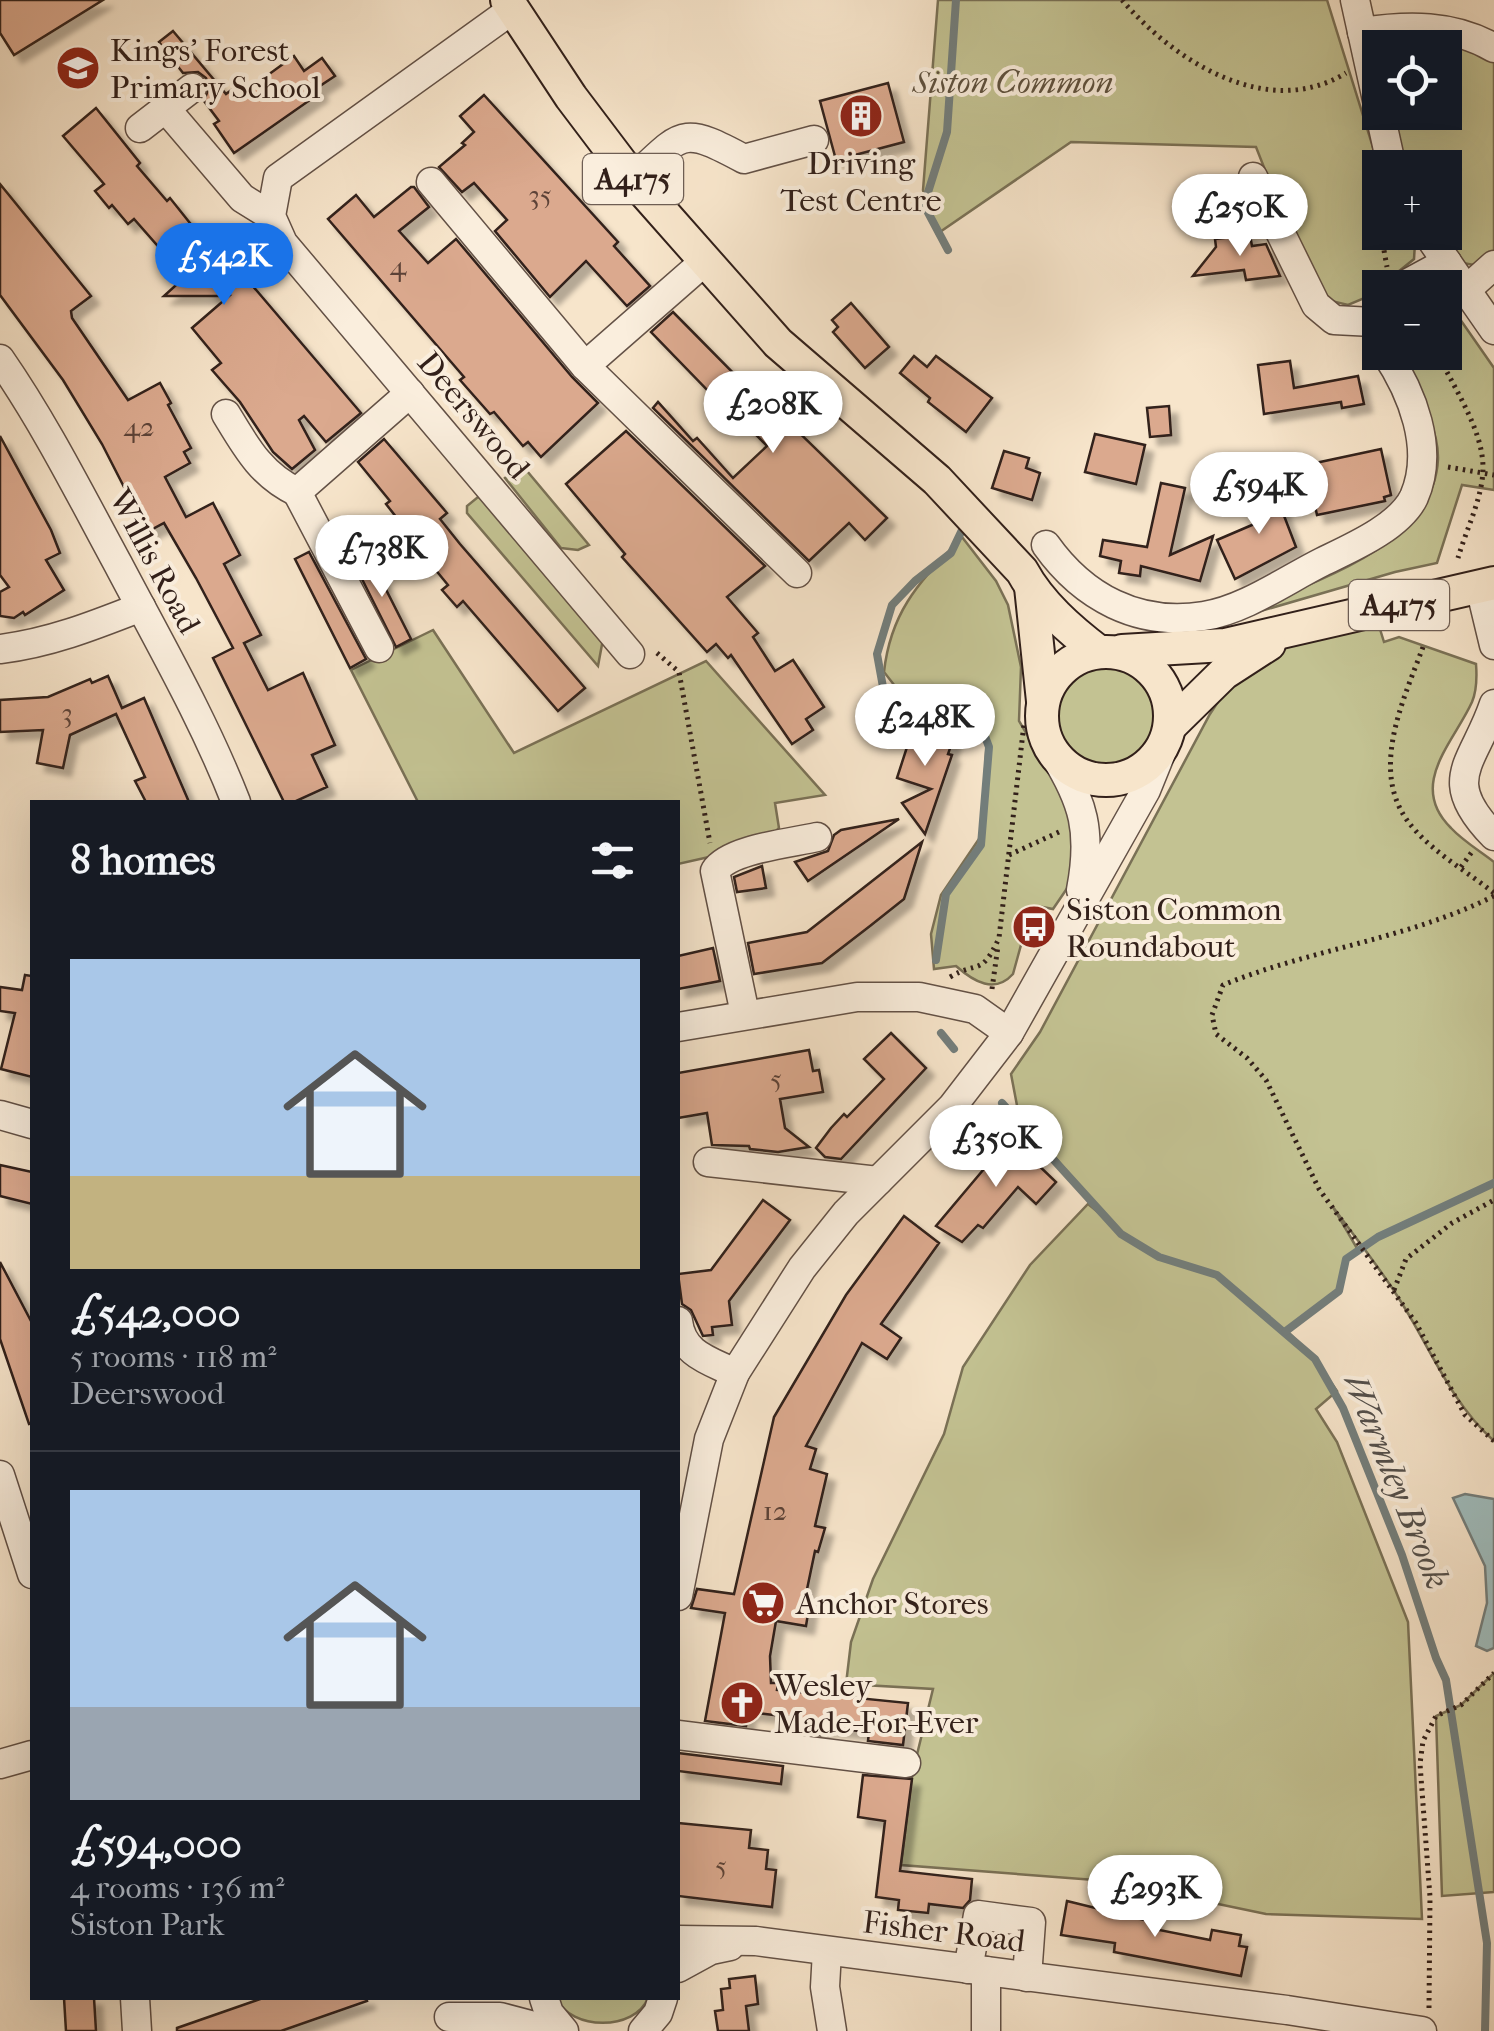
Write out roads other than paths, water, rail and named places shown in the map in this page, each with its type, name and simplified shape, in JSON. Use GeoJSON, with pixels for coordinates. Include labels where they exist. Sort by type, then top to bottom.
{"type":"FeatureCollection","features":[{"type":"Feature","properties":{"kind":"main road","name":"A4175"},"geometry":{"type":"LineString","coordinates":[[510,4],[571,97],[633,179],[778,343],[937,480],[1076,634],[1106,652],[1128,654],[1148,666],[1164,686],[1170,707],[1167,737]]}},
{"type":"Feature","properties":{"kind":"main road","name":"A4175"},"geometry":{"type":"LineString","coordinates":[[1034,706],[1054,676],[1071,661],[1106,652],[1226,645],[1487,585]]}},
{"type":"Feature","properties":{"kind":"main road"},"geometry":{"type":"LineString","coordinates":[[1031,587],[1034,706],[1042,724],[1035,759]]}},
{"type":"Feature","properties":{"kind":"main road","name":"A4175"},"geometry":{"type":"LineString","coordinates":[[1035,759],[1081,776],[1115,780],[1136,773],[1154,760],[1167,737],[1224,673],[1252,652],[1304,626]]}},
{"type":"Feature","properties":{"kind":"street"},"geometry":{"type":"LineString","coordinates":[[1355,0],[1362,32]]}},
{"type":"Feature","properties":{"kind":"street"},"geometry":{"type":"LineString","coordinates":[[271,216],[278,178],[510,4]]}},
{"type":"Feature","properties":{"kind":"street"},"geometry":{"type":"LineString","coordinates":[[1375,30],[1407,25],[1444,30]]}},
{"type":"Feature","properties":{"kind":"street"},"geometry":{"type":"LineString","coordinates":[[1462,36],[1494,48]]}},
{"type":"Feature","properties":{"kind":"street"},"geometry":{"type":"LineString","coordinates":[[140,128],[192,88]]}},
{"type":"Feature","properties":{"kind":"street","name":"Deerswood"},"geometry":{"type":"LineString","coordinates":[[166,109],[242,198],[271,216],[283,243],[627,650]]}},
{"type":"Feature","properties":{"kind":"street"},"geometry":{"type":"LineString","coordinates":[[633,179],[666,148],[692,136],[706,138],[744,159],[814,140]]}},
{"type":"Feature","properties":{"kind":"street"},"geometry":{"type":"LineString","coordinates":[[1253,177],[1316,306],[1334,320],[1362,323]]}},
{"type":"Feature","properties":{"kind":"street"},"geometry":{"type":"LineString","coordinates":[[431,182],[585,366],[796,573]]}},
{"type":"Feature","properties":{"kind":"street"},"geometry":{"type":"LineString","coordinates":[[1439,250],[1494,330]]}},
{"type":"Feature","properties":{"kind":"street"},"geometry":{"type":"LineString","coordinates":[[585,366],[705,261]]}},
{"type":"Feature","properties":{"kind":"street"},"geometry":{"type":"LineString","coordinates":[[1432,270],[1447,262]]}},
{"type":"Feature","properties":{"kind":"street"},"geometry":{"type":"LineString","coordinates":[[1466,290],[1494,265]]}},
{"type":"Feature","properties":{"kind":"street","name":"Willis Road"},"geometry":{"type":"LineString","coordinates":[[0,359],[34,409],[141,607],[221,764],[235,800]]}},
{"type":"Feature","properties":{"kind":"street"},"geometry":{"type":"LineString","coordinates":[[1046,545],[1065,572],[1095,596],[1125,609],[1165,618],[1206,616],[1242,602],[1382,531],[1414,499],[1422,464],[1418,422],[1396,370]]}},
{"type":"Feature","properties":{"kind":"street"},"geometry":{"type":"LineString","coordinates":[[296,492],[410,393]]}},
{"type":"Feature","properties":{"kind":"street"},"geometry":{"type":"LineString","coordinates":[[226,414],[255,462],[277,483],[296,492],[379,648]]}},
{"type":"Feature","properties":{"kind":"street"},"geometry":{"type":"LineString","coordinates":[[1487,585],[1494,645]]}},
{"type":"Feature","properties":{"kind":"street"},"geometry":{"type":"LineString","coordinates":[[0,649],[30,646],[67,635],[141,607]]}},
{"type":"Feature","properties":{"kind":"street"},"geometry":{"type":"LineString","coordinates":[[1494,704],[1469,758],[1462,784],[1472,814],[1494,836]]}},
{"type":"Feature","properties":{"kind":"street"},"geometry":{"type":"LineString","coordinates":[[680,1586],[710,1439],[736,1372],[802,1268],[846,1212],[952,1106],[1009,1033],[1146,790],[1167,737]]}},
{"type":"Feature","properties":{"kind":"street"},"geometry":{"type":"LineString","coordinates":[[1035,759],[1075,792],[1085,821],[1087,859],[1078,911]]}},
{"type":"Feature","properties":{"kind":"street"},"geometry":{"type":"LineString","coordinates":[[745,1014],[715,871],[721,862],[740,854],[817,836]]}},
{"type":"Feature","properties":{"kind":"street"},"geometry":{"type":"LineString","coordinates":[[680,1027],[857,996],[919,996],[975,1009],[1009,1033]]}},
{"type":"Feature","properties":{"kind":"street"},"geometry":{"type":"LineString","coordinates":[[0,1114],[30,1123]]}},
{"type":"Feature","properties":{"kind":"street"},"geometry":{"type":"LineString","coordinates":[[708,1162],[878,1181]]}},
{"type":"Feature","properties":{"kind":"street"},"geometry":{"type":"LineString","coordinates":[[680,1337],[695,1353],[736,1372]]}},
{"type":"Feature","properties":{"kind":"street"},"geometry":{"type":"LineString","coordinates":[[0,1475],[30,1568]]}},
{"type":"Feature","properties":{"kind":"street"},"geometry":{"type":"LineString","coordinates":[[680,1735],[906,1763]]}},
{"type":"Feature","properties":{"kind":"street"},"geometry":{"type":"LineString","coordinates":[[0,1764],[30,1756]]}},
{"type":"Feature","properties":{"kind":"street"},"geometry":{"type":"LineString","coordinates":[[986,2031],[977,1970],[978,1915],[1031,1922],[1027,1976]]}},
{"type":"Feature","properties":{"kind":"street","name":"Fisher Road"},"geometry":{"type":"LineString","coordinates":[[680,1940],[756,1941],[1372,2027],[1425,2022]]}},
{"type":"Feature","properties":{"kind":"street","name":"Fisher Road"},"geometry":{"type":"LineString","coordinates":[[680,1967],[711,1950],[756,1941]]}},
{"type":"Feature","properties":{"kind":"street"},"geometry":{"type":"LineString","coordinates":[[827,1951],[824,1987],[832,2031]]}},
{"type":"Feature","properties":{"kind":"street"},"geometry":{"type":"LineString","coordinates":[[136,2000],[137,2031]]}},
{"type":"Feature","properties":{"kind":"street"},"geometry":{"type":"LineString","coordinates":[[437,2024],[477,2000]]}},
{"type":"Feature","properties":{"kind":"street"},"geometry":{"type":"LineString","coordinates":[[545,2000],[549,2013],[564,2031]]}},
{"type":"Feature","properties":{"kind":"street"},"geometry":{"type":"LineString","coordinates":[[643,2031],[658,2013],[662,2000]]}},
{"type":"Feature","properties":{"kind":"street"},"geometry":{"type":"LineString","coordinates":[[663,2000],[666,2031]]}},
{"type":"Feature","properties":{"kind":"street"},"geometry":{"type":"LineString","coordinates":[[437,2024],[500,2017],[552,2031]]}},
{"type":"Feature","properties":{"kind":"water"},"geometry":{"type":"Polygon","coordinates":[[[1465,1494],[1494,1499],[1494,1648],[1487,1651],[1476,1646],[1487,1603],[1485,1566],[1453,1498],[1465,1494]]]}},
{"type":"Feature","properties":{"kind":"waterway","name":"Warmley Brook"},"geometry":{"type":"LineString","coordinates":[[948,250],[924,205],[947,132],[956,0]]}},
{"type":"Feature","properties":{"kind":"waterway","name":"Warmley Brook"},"geometry":{"type":"LineString","coordinates":[[936,960],[946,894],[981,845],[989,747],[983,731],[972,720],[901,698],[883,687],[877,654],[892,605],[951,553],[962,530]]}},
{"type":"Feature","properties":{"kind":"waterway","name":"Warmley Brook"},"geometry":{"type":"LineString","coordinates":[[941,1033],[954,1049]]}},
{"type":"Feature","properties":{"kind":"waterway","name":"Warmley Brook"},"geometry":{"type":"LineString","coordinates":[[1002,1103],[1121,1234],[1159,1257],[1217,1275],[1315,1359],[1343,1408],[1402,1555],[1446,1680],[1487,1943],[1485,2031]]}},
{"type":"Feature","properties":{"kind":"waterway"},"geometry":{"type":"LineString","coordinates":[[1286,1331],[1339,1291],[1346,1259],[1378,1237],[1494,1183]]}},
{"type":"Feature","properties":{"kind":"place","name":"Kings' Forest Primary School"},"geometry":{"type":"Point","coordinates":[78,68]}},
{"type":"Feature","properties":{"kind":"place","name":"Driving Test Centre"},"geometry":{"type":"Point","coordinates":[861,116]}},
{"type":"Feature","properties":{"kind":"place","name":"Siston Common Roundabout"},"geometry":{"type":"Point","coordinates":[1034,927]}},
{"type":"Feature","properties":{"kind":"place","name":"Anchor Stores"},"geometry":{"type":"Point","coordinates":[763,1603]}},
{"type":"Feature","properties":{"kind":"place","name":"Wesley Made-For-Ever"},"geometry":{"type":"Point","coordinates":[742,1703]}},
{"type":"Feature","properties":{"kind":"park label","name":"Siston Common"},"geometry":{"type":"Point","coordinates":[1013,82]}}]}
